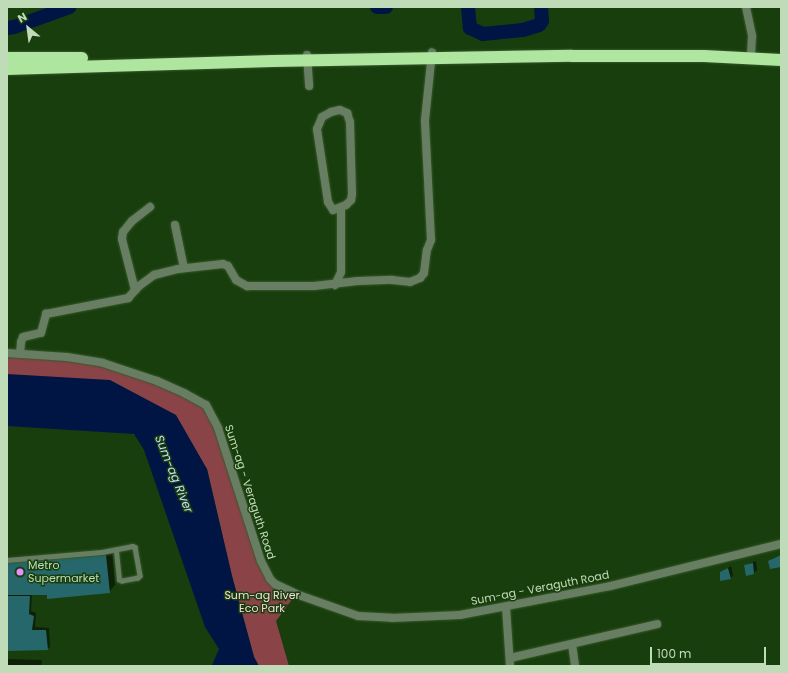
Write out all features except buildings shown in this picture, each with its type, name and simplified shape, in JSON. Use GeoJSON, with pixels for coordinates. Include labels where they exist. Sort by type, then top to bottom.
{"type":"FeatureCollection","features":[{"type":"Feature","properties":{"kind":"highway"},"geometry":{"type":"LineString","coordinates":[[7,69],[588,50],[751,55],[781,54]]}},
{"type":"Feature","properties":{"kind":"highway"},"geometry":{"type":"LineString","coordinates":[[751,55],[781,60]]}},
{"type":"Feature","properties":{"kind":"highway"},"geometry":{"type":"LineString","coordinates":[[7,58],[307,58]]}},
{"type":"Feature","properties":{"kind":"street"},"geometry":{"type":"LineString","coordinates":[[746,7],[752,36],[751,55]]}},
{"type":"Feature","properties":{"kind":"street"},"geometry":{"type":"LineString","coordinates":[[20,354],[23,337],[41,333],[46,314],[128,298],[135,290],[154,275],[184,268],[223,264],[228,266],[236,280],[247,286],[335,285],[382,280],[410,282],[420,278],[424,273],[427,250],[431,240],[425,120],[432,55]]}},
{"type":"Feature","properties":{"kind":"street"},"geometry":{"type":"LineString","coordinates":[[307,58],[309,86]]}},
{"type":"Feature","properties":{"kind":"street"},"geometry":{"type":"LineString","coordinates":[[340,110],[347,113],[350,122],[352,194],[351,200],[341,208],[333,210],[329,205],[317,129],[322,117],[331,112],[340,110]]}},
{"type":"Feature","properties":{"kind":"street"},"geometry":{"type":"LineString","coordinates":[[135,290],[122,239],[123,232],[132,221],[150,207]]}},
{"type":"Feature","properties":{"kind":"street"},"geometry":{"type":"LineString","coordinates":[[335,285],[341,272],[341,208]]}},
{"type":"Feature","properties":{"kind":"street"},"geometry":{"type":"LineString","coordinates":[[175,225],[184,268]]}},
{"type":"Feature","properties":{"kind":"street","name":"Sum-ag - Veraguth Road"},"geometry":{"type":"LineString","coordinates":[[7,353],[104,363],[184,392],[206,405],[218,428],[261,561],[266,572],[276,584],[344,613],[373,618],[430,618],[460,615],[611,586],[781,544]]}},
{"type":"Feature","properties":{"kind":"street"},"geometry":{"type":"LineString","coordinates":[[506,607],[510,662],[572,644],[657,624]]}},
{"type":"Feature","properties":{"kind":"street"},"geometry":{"type":"LineString","coordinates":[[572,644],[575,666]]}},
{"type":"Feature","properties":{"kind":"lane"},"geometry":{"type":"LineString","coordinates":[[7,560],[83,554],[135,547],[140,576],[138,578],[122,582],[119,580],[116,550]]}},
{"type":"Feature","properties":{"kind":"green space","name":"Sum-ag River Eco Park"},"geometry":{"type":"Polygon","coordinates":[[[7,353],[103,363],[206,405],[270,579],[296,594],[276,621],[289,666],[259,666],[254,657],[232,576],[207,469],[7,374],[7,353]]]}},
{"type":"Feature","properties":{"kind":"water","name":"Sum-ag River"},"geometry":{"type":"Polygon","coordinates":[[[7,374],[110,380],[176,415],[207,469],[232,576],[254,657],[259,666],[212,665],[219,649],[205,627],[144,450],[134,434],[7,426],[7,374]]]}},
{"type":"Feature","properties":{"kind":"waterway"},"geometry":{"type":"LineString","coordinates":[[7,28],[14,27],[70,7]]}},
{"type":"Feature","properties":{"kind":"waterway"},"geometry":{"type":"LineString","coordinates":[[377,7],[386,7]]}},
{"type":"Feature","properties":{"kind":"waterway"},"geometry":{"type":"LineString","coordinates":[[468,7],[470,28],[483,34],[523,30],[539,25],[542,21],[541,7]]}},
{"type":"Feature","properties":{"kind":"place","name":"Metro Supermarket"},"geometry":{"type":"Point","coordinates":[20,572]}}]}
